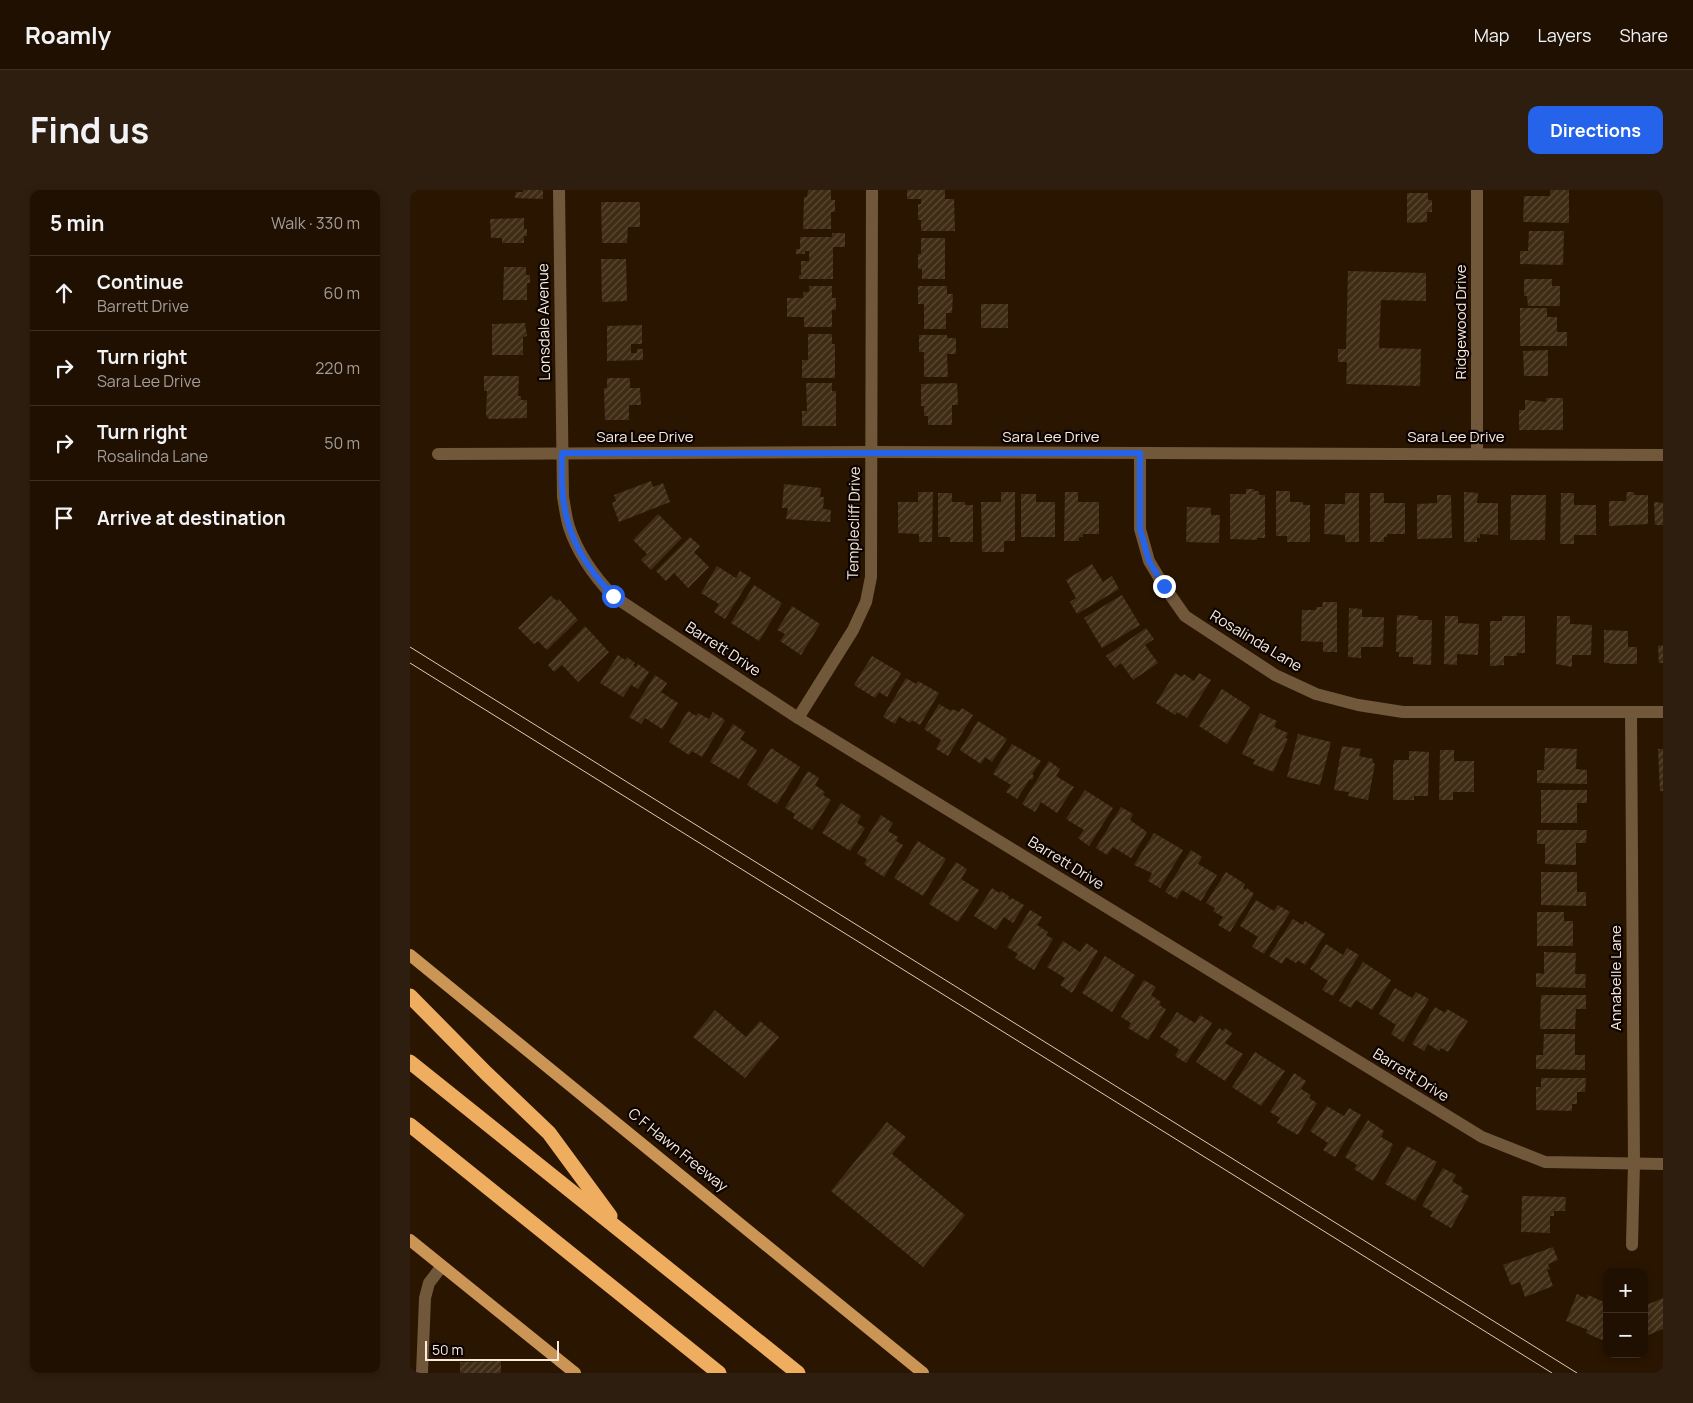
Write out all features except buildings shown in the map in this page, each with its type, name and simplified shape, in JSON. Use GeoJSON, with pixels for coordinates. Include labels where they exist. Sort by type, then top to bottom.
{"type":"FeatureCollection","features":[{"type":"Feature","properties":{"kind":"highway"},"geometry":{"type":"LineString","coordinates":[[410,996],[549,1133],[624,1234]]}},
{"type":"Feature","properties":{"kind":"highway"},"geometry":{"type":"LineString","coordinates":[[410,1062],[798,1373]]}},
{"type":"Feature","properties":{"kind":"highway"},"geometry":{"type":"LineString","coordinates":[[410,1124],[719,1373]]}},
{"type":"Feature","properties":{"kind":"main road","name":"C F Hawn Freeway"},"geometry":{"type":"LineString","coordinates":[[410,955],[923,1373]]}},
{"type":"Feature","properties":{"kind":"main road"},"geometry":{"type":"LineString","coordinates":[[410,1240],[575,1373]]}},
{"type":"Feature","properties":{"kind":"street","name":"Lonsdale Avenue"},"geometry":{"type":"LineString","coordinates":[[559,190],[562,453]]}},
{"type":"Feature","properties":{"kind":"street","name":"Templecliff Drive"},"geometry":{"type":"LineString","coordinates":[[798,718],[853,630],[866,602],[871,576],[872,190]]}},
{"type":"Feature","properties":{"kind":"street","name":"Ridgewood Drive"},"geometry":{"type":"LineString","coordinates":[[1477,190],[1477,454]]}},
{"type":"Feature","properties":{"kind":"street","name":"Sara Lee Drive"},"geometry":{"type":"LineString","coordinates":[[438,454],[872,452],[1663,455]]}},
{"type":"Feature","properties":{"kind":"street","name":"Barrett Drive"},"geometry":{"type":"LineString","coordinates":[[562,453],[563,496],[569,527],[580,552],[595,576],[613,596],[798,718],[1482,1137],[1546,1162],[1663,1164]]}},
{"type":"Feature","properties":{"kind":"street","name":"Rosalinda Lane"},"geometry":{"type":"LineString","coordinates":[[1140,453],[1140,529],[1149,561],[1164,586],[1185,616],[1275,675],[1316,694],[1358,705],[1403,712],[1663,712]]}},
{"type":"Feature","properties":{"kind":"street","name":"Annabelle Lane"},"geometry":{"type":"LineString","coordinates":[[1631,712],[1634,1163],[1632,1244]]}},
{"type":"Feature","properties":{"kind":"street"},"geometry":{"type":"LineString","coordinates":[[422,1373],[425,1298],[429,1283],[442,1266]]}},
{"type":"Feature","properties":{"kind":"tram line"},"geometry":{"type":"LineString","coordinates":[[410,647],[1577,1373]]}},
{"type":"Feature","properties":{"kind":"tram line"},"geometry":{"type":"LineString","coordinates":[[410,663],[1552,1373]]}},
{"type":"Feature","properties":{"kind":"route"},"geometry":{"type":"LineString","coordinates":[[613,596],[595,576],[580,552],[569,527],[563,496],[562,453],[1140,453],[1140,529],[1149,561],[1164,586]]}}]}
